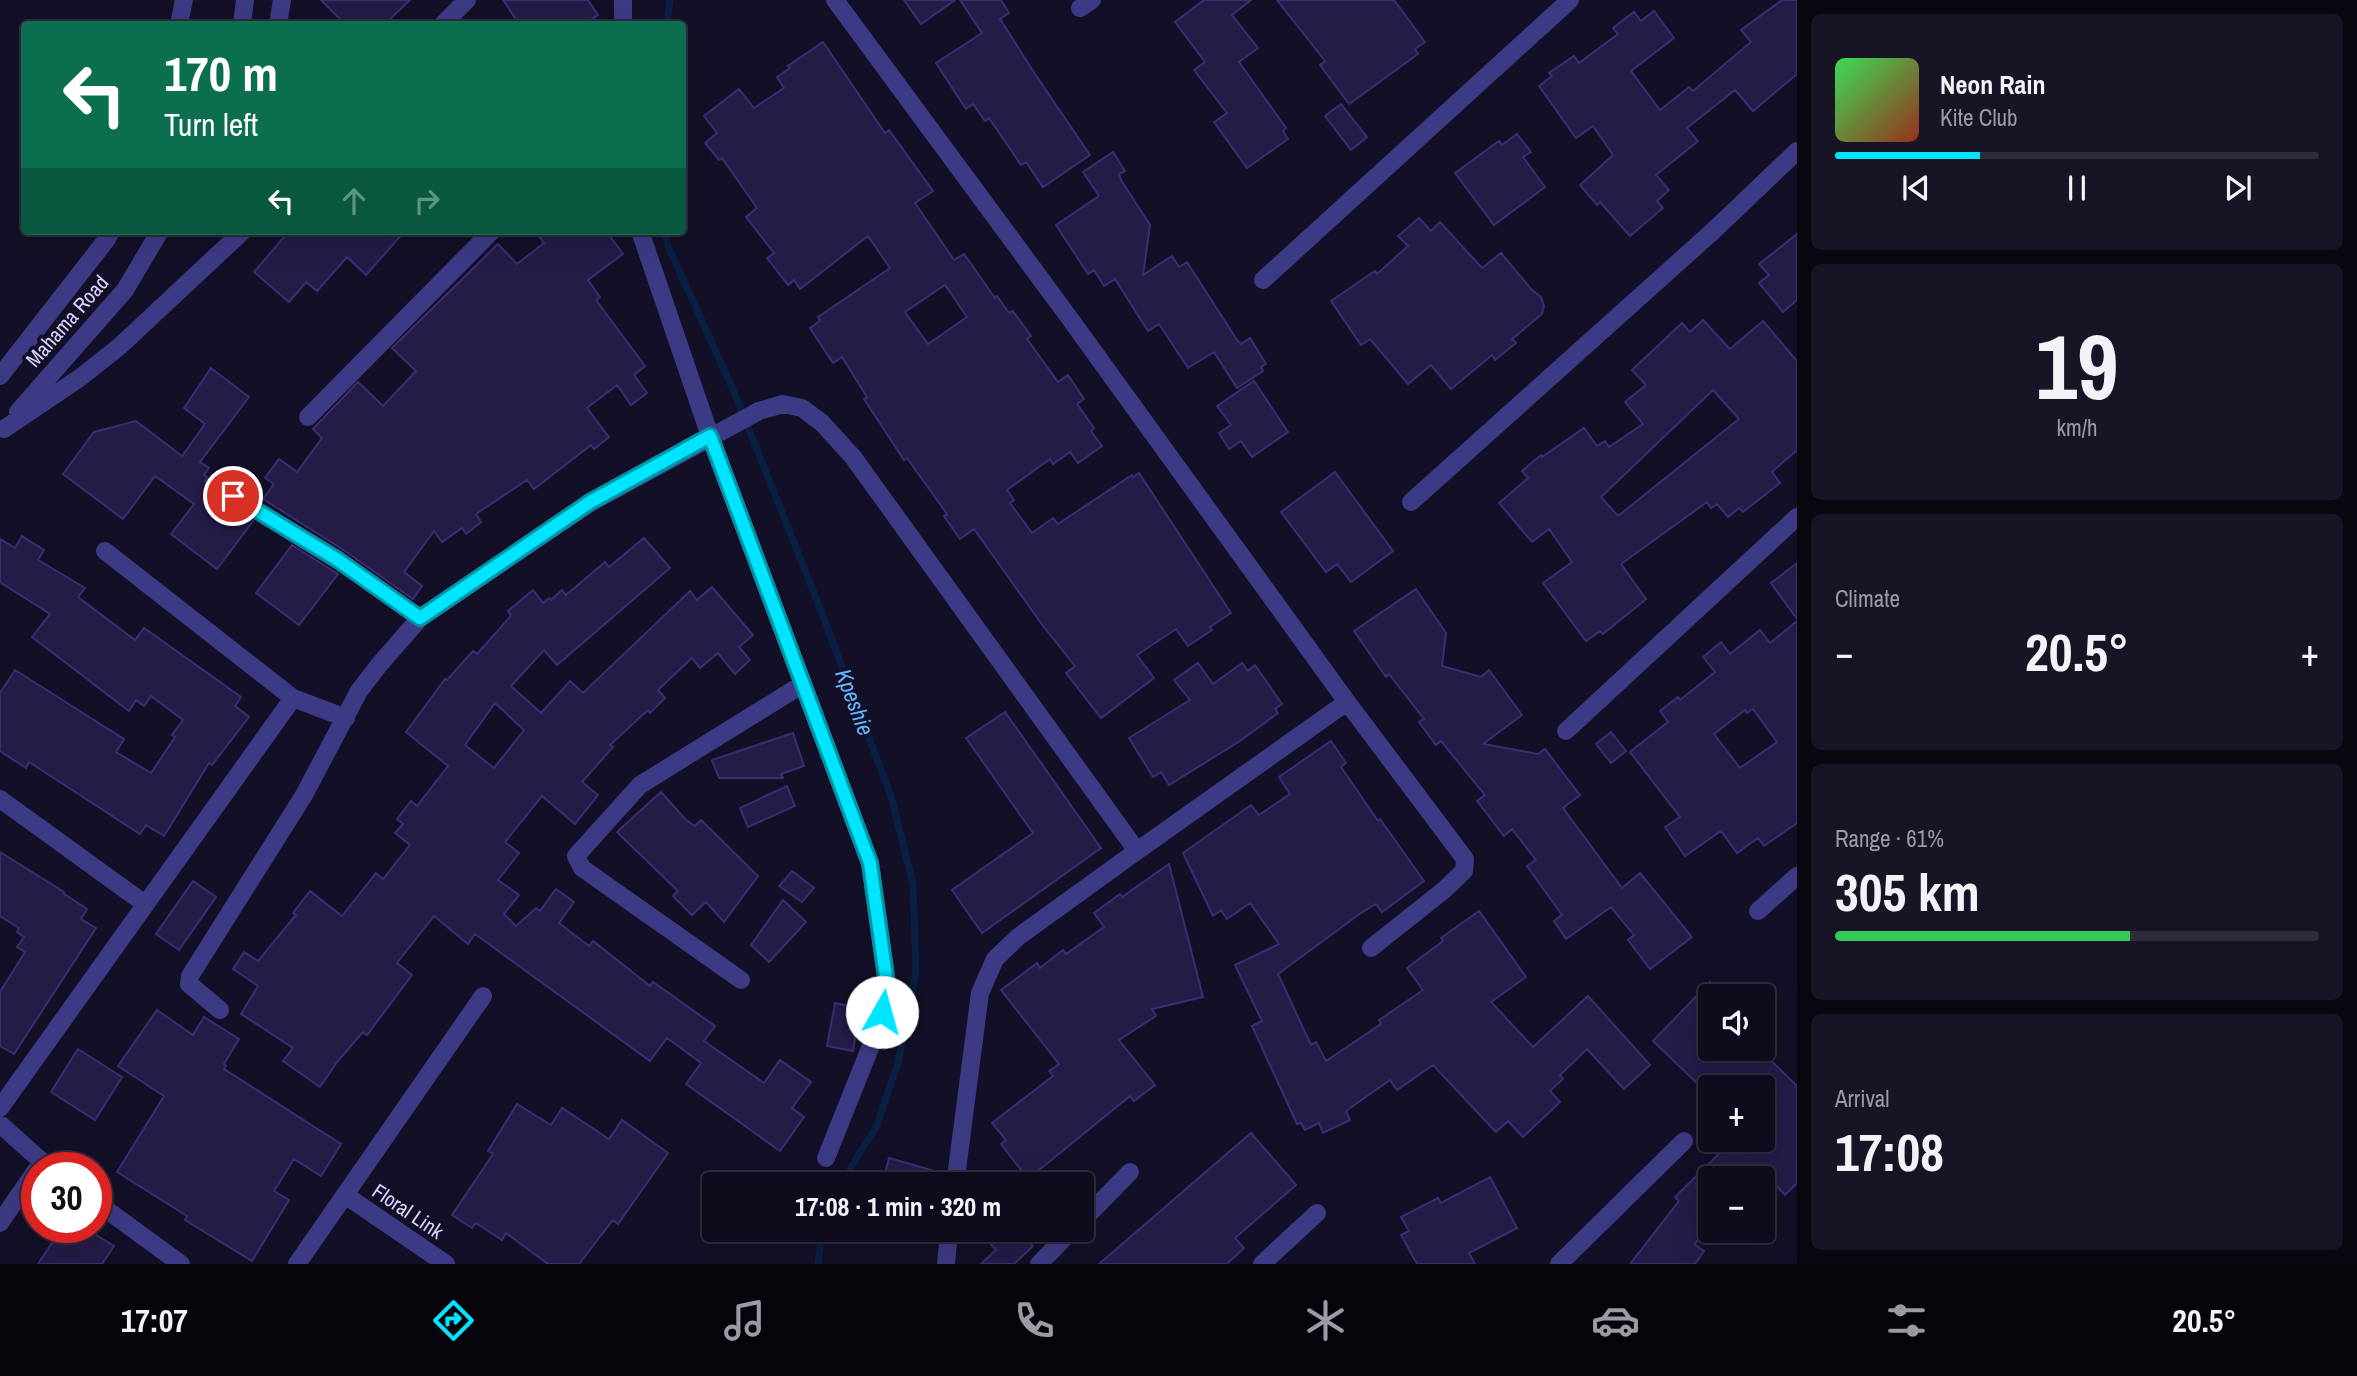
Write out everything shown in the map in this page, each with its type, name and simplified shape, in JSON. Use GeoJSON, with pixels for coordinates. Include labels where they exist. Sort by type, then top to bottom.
{"type":"FeatureCollection","features":[{"type":"Feature","properties":{"kind":"street"},"geometry":{"type":"LineString","coordinates":[[180,21],[184,0]]}},
{"type":"Feature","properties":{"kind":"street"},"geometry":{"type":"LineString","coordinates":[[242,21],[244,0]]}},
{"type":"Feature","properties":{"kind":"street"},"geometry":{"type":"LineString","coordinates":[[278,21],[282,0]]}},
{"type":"Feature","properties":{"kind":"street"},"geometry":{"type":"LineString","coordinates":[[446,21],[467,0]]}},
{"type":"Feature","properties":{"kind":"street"},"geometry":{"type":"LineString","coordinates":[[623,0],[623,21]]}},
{"type":"Feature","properties":{"kind":"street"},"geometry":{"type":"LineString","coordinates":[[835,0],[1347,702],[1465,859],[1464,871],[1444,890],[1371,948]]}},
{"type":"Feature","properties":{"kind":"street"},"geometry":{"type":"LineString","coordinates":[[1263,280],[1570,0]]}},
{"type":"Feature","properties":{"kind":"street"},"geometry":{"type":"LineString","coordinates":[[1411,502],[1712,232],[1797,151]]}},
{"type":"Feature","properties":{"kind":"street","name":"Mahama Road"},"geometry":{"type":"LineString","coordinates":[[0,376],[109,235]]}},
{"type":"Feature","properties":{"kind":"street","name":"Mahama Road"},"geometry":{"type":"LineString","coordinates":[[2,431],[125,290],[158,235]]}},
{"type":"Feature","properties":{"kind":"street"},"geometry":{"type":"LineString","coordinates":[[2,431],[81,377],[120,346],[239,235]]}},
{"type":"Feature","properties":{"kind":"street"},"geometry":{"type":"LineString","coordinates":[[308,416],[488,235]]}},
{"type":"Feature","properties":{"kind":"street"},"geometry":{"type":"LineString","coordinates":[[641,235],[710,436],[870,863],[888,991],[876,1033],[826,1158]]}},
{"type":"Feature","properties":{"kind":"street"},"geometry":{"type":"LineString","coordinates":[[220,1010],[189,984],[190,974],[304,794],[359,691],[420,618],[590,502],[727,427],[759,411],[783,404],[802,408],[822,423],[853,457],[1137,850]]}},
{"type":"Feature","properties":{"kind":"street"},"geometry":{"type":"LineString","coordinates":[[233,496],[338,560],[420,618]]}},
{"type":"Feature","properties":{"kind":"street"},"geometry":{"type":"LineString","coordinates":[[1566,731],[1797,517]]}},
{"type":"Feature","properties":{"kind":"street"},"geometry":{"type":"LineString","coordinates":[[105,551],[293,698],[346,718]]}},
{"type":"Feature","properties":{"kind":"street"},"geometry":{"type":"LineString","coordinates":[[741,980],[582,868],[576,856],[640,785],[803,684]]}},
{"type":"Feature","properties":{"kind":"street"},"geometry":{"type":"LineString","coordinates":[[0,1108],[293,698]]}},
{"type":"Feature","properties":{"kind":"street"},"geometry":{"type":"LineString","coordinates":[[957,1172],[980,993],[995,959],[1018,937],[1137,850],[1347,702]]}},
{"type":"Feature","properties":{"kind":"street"},"geometry":{"type":"LineString","coordinates":[[0,799],[145,904]]}},
{"type":"Feature","properties":{"kind":"street"},"geometry":{"type":"LineString","coordinates":[[1758,911],[1797,876]]}},
{"type":"Feature","properties":{"kind":"street"},"geometry":{"type":"LineString","coordinates":[[297,1264],[483,996]]}},
{"type":"Feature","properties":{"kind":"street"},"geometry":{"type":"LineString","coordinates":[[0,1125],[26,1152]]}},
{"type":"Feature","properties":{"kind":"street"},"geometry":{"type":"LineString","coordinates":[[1559,1264],[1685,1142]]}},
{"type":"Feature","properties":{"kind":"street"},"geometry":{"type":"LineString","coordinates":[[1094,1209],[1130,1172]]}},
{"type":"Feature","properties":{"kind":"street"},"geometry":{"type":"LineString","coordinates":[[0,1223],[21,1194]]}},
{"type":"Feature","properties":{"kind":"street","name":"Floral Link"},"geometry":{"type":"LineString","coordinates":[[345,1195],[446,1264]]}},
{"type":"Feature","properties":{"kind":"street"},"geometry":{"type":"LineString","coordinates":[[1262,1264],[1317,1213]]}},
{"type":"Feature","properties":{"kind":"street"},"geometry":{"type":"LineString","coordinates":[[112,1214],[181,1264]]}},
{"type":"Feature","properties":{"kind":"street"},"geometry":{"type":"LineString","coordinates":[[946,1264],[948,1242]]}},
{"type":"Feature","properties":{"kind":"street"},"geometry":{"type":"LineString","coordinates":[[1039,1264],[1060,1242]]}},
{"type":"Feature","properties":{"kind":"building"},"geometry":{"type":"Polygon","coordinates":[[[321,0],[410,0],[388,21],[342,21],[321,0]]]}},
{"type":"Feature","properties":{"kind":"building"},"geometry":{"type":"Polygon","coordinates":[[[503,0],[588,0],[598,15],[589,21],[517,21],[503,0]]]}},
{"type":"Feature","properties":{"kind":"building"},"geometry":{"type":"Polygon","coordinates":[[[904,0],[955,0],[921,24],[904,0]]]}},
{"type":"Feature","properties":{"kind":"building"},"geometry":{"type":"Polygon","coordinates":[[[960,0],[1001,0],[1009,13],[1000,19],[1090,155],[1043,187],[1026,162],[1021,165],[989,118],[985,121],[973,104],[966,109],[936,63],[982,33],[960,0]]]}},
{"type":"Feature","properties":{"kind":"building"},"geometry":{"type":"Polygon","coordinates":[[[1204,0],[1251,0],[1232,15],[1258,48],[1239,62],[1286,128],[1283,131],[1288,139],[1247,168],[1214,122],[1227,113],[1194,70],[1205,62],[1175,22],[1204,0]]]}},
{"type":"Feature","properties":{"kind":"building"},"geometry":{"type":"Polygon","coordinates":[[[1277,0],[1394,0],[1425,42],[1415,49],[1418,54],[1349,104],[1320,65],[1325,61],[1277,0]]]}},
{"type":"Feature","properties":{"kind":"building"},"geometry":{"type":"Polygon","coordinates":[[[1782,0],[1797,0],[1797,74],[1753,111],[1735,90],[1687,128],[1698,141],[1656,175],[1669,190],[1657,201],[1663,208],[1630,236],[1600,202],[1597,205],[1580,185],[1613,155],[1593,126],[1576,138],[1539,86],[1552,76],[1549,73],[1574,56],[1579,63],[1618,34],[1613,28],[1634,12],[1641,21],[1654,11],[1674,38],[1631,71],[1660,110],[1689,87],[1693,91],[1751,42],[1741,30],[1782,0]]]}},
{"type":"Feature","properties":{"kind":"building"},"geometry":{"type":"Polygon","coordinates":[[[823,42],[885,133],[889,130],[933,191],[915,203],[954,260],[964,254],[995,298],[997,296],[1009,313],[1013,311],[1031,336],[1027,339],[1058,382],[1068,375],[1084,399],[1077,404],[1094,428],[1091,431],[1102,446],[1078,463],[1070,452],[1053,464],[1050,459],[1007,490],[1014,500],[1010,503],[1032,533],[1053,518],[1058,524],[1139,473],[1231,613],[1188,646],[1176,629],[1137,655],[1154,678],[1101,718],[1066,673],[1075,666],[974,529],[960,539],[944,516],[947,514],[907,458],[904,460],[864,399],[867,397],[842,357],[833,363],[810,328],[820,321],[818,317],[890,268],[868,236],[800,289],[794,280],[788,285],[767,258],[774,253],[746,217],[757,208],[722,158],[719,160],[705,143],[717,133],[704,116],[739,89],[754,108],[784,88],[777,77],[790,68],[788,66],[823,42]],[[945,285],[905,312],[928,344],[967,317],[945,285]]]}},
{"type":"Feature","properties":{"kind":"building"},"geometry":{"type":"Polygon","coordinates":[[[1341,104],[1367,137],[1351,150],[1325,116],[1341,104]]]}},
{"type":"Feature","properties":{"kind":"building"},"geometry":{"type":"Polygon","coordinates":[[[1517,134],[1531,152],[1523,157],[1545,187],[1494,225],[1455,173],[1499,141],[1502,145],[1517,134]]]}},
{"type":"Feature","properties":{"kind":"building"},"geometry":{"type":"Polygon","coordinates":[[[1113,152],[1125,171],[1119,174],[1121,180],[1150,225],[1143,275],[1172,256],[1179,267],[1187,262],[1237,340],[1241,344],[1250,338],[1266,364],[1261,367],[1263,371],[1237,388],[1214,352],[1188,368],[1159,324],[1148,331],[1115,279],[1104,286],[1094,270],[1088,274],[1056,225],[1099,196],[1083,172],[1113,152]]]}},
{"type":"Feature","properties":{"kind":"building"},"geometry":{"type":"Polygon","coordinates":[[[1419,218],[1431,231],[1440,222],[1482,268],[1501,253],[1541,297],[1544,306],[1542,314],[1512,339],[1516,343],[1495,360],[1492,355],[1451,389],[1431,365],[1408,384],[1370,339],[1361,345],[1331,301],[1375,271],[1377,274],[1408,246],[1398,236],[1419,218]]]}},
{"type":"Feature","properties":{"kind":"building"},"geometry":{"type":"Polygon","coordinates":[[[1797,234],[1797,300],[1783,312],[1759,283],[1769,275],[1759,264],[1797,234]]]}},
{"type":"Feature","properties":{"kind":"building"},"geometry":{"type":"Polygon","coordinates":[[[286,235],[401,235],[366,275],[347,257],[317,291],[306,282],[289,302],[254,272],[286,235]]]}},
{"type":"Feature","properties":{"kind":"building"},"geometry":{"type":"Polygon","coordinates":[[[538,235],[609,235],[623,254],[588,280],[600,297],[596,300],[645,366],[634,375],[647,393],[631,405],[617,385],[587,408],[609,437],[594,449],[591,445],[534,489],[527,480],[476,514],[481,522],[466,534],[462,528],[442,542],[434,531],[404,572],[422,586],[413,599],[345,551],[263,499],[274,484],[265,478],[279,459],[297,472],[322,438],[313,429],[358,382],[383,406],[416,371],[392,348],[498,244],[517,264],[544,243],[538,235]]]}},
{"type":"Feature","properties":{"kind":"building"},"geometry":{"type":"Polygon","coordinates":[[[1703,320],[1730,349],[1763,321],[1797,361],[1797,450],[1772,472],[1780,483],[1743,512],[1739,508],[1728,517],[1717,504],[1711,508],[1707,502],[1621,564],[1646,599],[1603,634],[1600,631],[1586,641],[1543,583],[1572,562],[1549,529],[1532,542],[1499,503],[1528,478],[1522,471],[1541,455],[1542,457],[1584,428],[1597,446],[1605,441],[1609,447],[1643,424],[1625,402],[1646,385],[1632,370],[1682,323],[1690,332],[1703,320]],[[1713,390],[1601,497],[1618,516],[1739,419],[1713,390]]]}},
{"type":"Feature","properties":{"kind":"building"},"geometry":{"type":"Polygon","coordinates":[[[211,368],[249,397],[200,462],[209,468],[204,475],[208,478],[205,481],[222,494],[223,502],[253,521],[217,569],[171,534],[194,504],[155,476],[123,519],[63,474],[94,432],[136,421],[182,456],[205,424],[184,408],[211,368]]]}},
{"type":"Feature","properties":{"kind":"building"},"geometry":{"type":"Polygon","coordinates":[[[1254,381],[1288,432],[1252,457],[1241,441],[1229,449],[1219,433],[1231,425],[1217,406],[1254,381]]]}},
{"type":"Feature","properties":{"kind":"building"},"geometry":{"type":"Polygon","coordinates":[[[1335,472],[1393,551],[1351,582],[1337,564],[1326,572],[1281,512],[1335,472]]]}},
{"type":"Feature","properties":{"kind":"building"},"geometry":{"type":"Polygon","coordinates":[[[22,536],[44,550],[38,560],[85,588],[78,597],[135,640],[144,628],[241,697],[235,706],[249,717],[212,765],[209,763],[164,836],[146,825],[140,834],[29,762],[26,768],[0,751],[0,693],[15,670],[124,739],[116,752],[151,773],[183,720],[151,696],[144,706],[136,700],[129,711],[32,637],[50,614],[0,582],[0,539],[15,548],[22,536]]]}},
{"type":"Feature","properties":{"kind":"building"},"geometry":{"type":"Polygon","coordinates":[[[644,538],[670,568],[557,665],[544,650],[511,686],[541,713],[570,681],[583,693],[690,591],[697,600],[712,587],[753,635],[739,647],[750,660],[735,674],[718,653],[700,668],[692,658],[658,690],[665,698],[610,745],[613,747],[582,782],[598,795],[575,824],[542,796],[505,842],[519,853],[498,880],[519,895],[504,914],[516,926],[536,908],[540,911],[556,889],[574,902],[559,923],[589,946],[593,941],[650,986],[653,982],[715,1026],[704,1041],[764,1083],[780,1060],[811,1082],[792,1108],[804,1117],[780,1151],[686,1084],[701,1063],[667,1038],[650,1061],[475,934],[468,944],[434,916],[397,963],[412,975],[367,1035],[363,1032],[320,1087],[283,1061],[293,1048],[241,1014],[258,986],[233,969],[244,952],[258,961],[296,915],[293,913],[310,891],[342,916],[376,873],[383,879],[410,845],[395,833],[403,824],[397,819],[411,801],[417,806],[448,766],[406,732],[445,679],[447,680],[473,651],[477,654],[511,616],[508,611],[533,590],[543,603],[562,590],[566,595],[605,562],[609,567],[644,538]],[[495,703],[465,745],[494,768],[524,730],[495,703]]]}},
{"type":"Feature","properties":{"kind":"building"},"geometry":{"type":"Polygon","coordinates":[[[292,545],[338,574],[299,625],[256,593],[292,545]]]}},
{"type":"Feature","properties":{"kind":"building"},"geometry":{"type":"Polygon","coordinates":[[[1797,563],[1797,619],[1771,583],[1797,563]]]}},
{"type":"Feature","properties":{"kind":"building"},"geometry":{"type":"Polygon","coordinates":[[[1416,589],[1446,633],[1442,666],[1481,677],[1489,670],[1522,715],[1483,744],[1538,754],[1545,749],[1580,795],[1563,808],[1622,888],[1640,873],[1692,937],[1650,969],[1628,940],[1634,935],[1611,907],[1566,939],[1554,921],[1562,915],[1527,866],[1536,860],[1512,829],[1504,836],[1477,801],[1485,795],[1441,741],[1436,745],[1419,722],[1424,719],[1389,674],[1386,677],[1354,631],[1416,589]]]}},
{"type":"Feature","properties":{"kind":"building"},"geometry":{"type":"Polygon","coordinates":[[[1797,621],[1797,823],[1764,846],[1758,838],[1737,853],[1721,831],[1685,856],[1665,827],[1680,817],[1630,752],[1668,722],[1660,711],[1678,697],[1680,700],[1715,672],[1703,657],[1721,642],[1730,654],[1760,630],[1770,643],[1797,621]],[[1753,709],[1747,713],[1745,710],[1714,734],[1740,768],[1777,742],[1753,709]]]}},
{"type":"Feature","properties":{"kind":"building"},"geometry":{"type":"Polygon","coordinates":[[[1198,663],[1213,684],[1242,663],[1248,671],[1255,665],[1282,704],[1275,709],[1278,713],[1240,741],[1169,785],[1161,772],[1153,777],[1129,738],[1190,700],[1174,680],[1198,663]]]}},
{"type":"Feature","properties":{"kind":"building"},"geometry":{"type":"Polygon","coordinates":[[[1005,712],[1101,848],[982,933],[952,890],[1033,833],[966,738],[1005,712]]]}},
{"type":"Feature","properties":{"kind":"building"},"geometry":{"type":"Polygon","coordinates":[[[1611,732],[1626,751],[1611,763],[1596,744],[1611,732]]]}},
{"type":"Feature","properties":{"kind":"building"},"geometry":{"type":"Polygon","coordinates":[[[793,733],[804,766],[781,774],[783,778],[719,778],[712,760],[793,733]]]}},
{"type":"Feature","properties":{"kind":"building"},"geometry":{"type":"Polygon","coordinates":[[[1331,741],[1346,763],[1341,767],[1424,881],[1382,912],[1376,904],[1361,913],[1278,974],[1311,1045],[1316,1042],[1326,1061],[1381,1024],[1379,1020],[1423,990],[1407,968],[1443,941],[1441,938],[1479,911],[1526,977],[1491,1002],[1533,1047],[1588,996],[1650,1065],[1624,1089],[1587,1049],[1560,1075],[1563,1079],[1550,1091],[1560,1102],[1523,1137],[1508,1121],[1496,1132],[1433,1065],[1397,1090],[1390,1080],[1346,1111],[1350,1120],[1323,1133],[1319,1123],[1305,1130],[1301,1123],[1297,1124],[1252,1026],[1262,1021],[1235,965],[1279,944],[1250,903],[1227,919],[1221,910],[1213,916],[1183,853],[1251,805],[1259,815],[1290,794],[1279,777],[1331,741]]]}},
{"type":"Feature","properties":{"kind":"building"},"geometry":{"type":"Polygon","coordinates":[[[787,786],[795,806],[748,827],[740,808],[787,786]]]}},
{"type":"Feature","properties":{"kind":"building"},"geometry":{"type":"Polygon","coordinates":[[[661,792],[686,820],[695,826],[701,820],[758,876],[724,922],[706,902],[692,915],[673,896],[678,891],[617,832],[661,792]]]}},
{"type":"Feature","properties":{"kind":"building"},"geometry":{"type":"Polygon","coordinates":[[[0,852],[87,909],[81,919],[96,928],[14,1054],[0,1046],[0,992],[25,952],[17,947],[24,937],[17,932],[19,928],[0,916],[0,852]]]}},
{"type":"Feature","properties":{"kind":"building"},"geometry":{"type":"Polygon","coordinates":[[[1169,864],[1203,997],[1152,1009],[1156,1016],[1119,1040],[1155,1085],[1134,1101],[1130,1096],[1037,1172],[1023,1172],[1001,1144],[1006,1140],[992,1123],[1053,1076],[1049,1071],[1059,1064],[1001,990],[1037,963],[1040,968],[1063,950],[1066,954],[1104,927],[1094,913],[1120,894],[1122,897],[1169,864]]]}},
{"type":"Feature","properties":{"kind":"building"},"geometry":{"type":"Polygon","coordinates":[[[792,871],[814,888],[802,902],[779,886],[792,871]]]}},
{"type":"Feature","properties":{"kind":"building"},"geometry":{"type":"Polygon","coordinates":[[[193,881],[216,897],[179,950],[156,934],[193,881]]]}},
{"type":"Feature","properties":{"kind":"building"},"geometry":{"type":"Polygon","coordinates":[[[783,900],[806,922],[769,962],[751,945],[783,900]]]}},
{"type":"Feature","properties":{"kind":"building"},"geometry":{"type":"Polygon","coordinates":[[[1698,994],[1698,1061],[1771,1061],[1797,1086],[1797,1183],[1785,1195],[1775,1184],[1775,1166],[1707,1166],[1721,1152],[1775,1152],[1775,1075],[1698,1075],[1698,1084],[1653,1041],[1698,994]]]}},
{"type":"Feature","properties":{"kind":"building"},"geometry":{"type":"Polygon","coordinates":[[[835,1003],[860,1008],[853,1051],[827,1046],[835,1003]]]}},
{"type":"Feature","properties":{"kind":"building"},"geometry":{"type":"Polygon","coordinates":[[[157,1010],[193,1035],[204,1017],[239,1039],[224,1064],[224,1069],[341,1144],[321,1176],[294,1159],[274,1191],[289,1200],[252,1261],[185,1220],[187,1216],[117,1172],[164,1096],[118,1066],[157,1010]]]}},
{"type":"Feature","properties":{"kind":"building"},"geometry":{"type":"Polygon","coordinates":[[[78,1049],[122,1077],[95,1120],[51,1092],[78,1049]]]}},
{"type":"Feature","properties":{"kind":"building"},"geometry":{"type":"Polygon","coordinates":[[[517,1104],[551,1125],[562,1108],[609,1139],[622,1120],[668,1153],[618,1224],[613,1220],[579,1264],[548,1264],[506,1233],[502,1240],[476,1223],[472,1228],[452,1215],[493,1154],[488,1151],[517,1104]]]}},
{"type":"Feature","properties":{"kind":"building"},"geometry":{"type":"Polygon","coordinates":[[[1251,1133],[1296,1185],[1235,1238],[1244,1248],[1227,1264],[1099,1264],[1251,1133]]]}},
{"type":"Feature","properties":{"kind":"building"},"geometry":{"type":"Polygon","coordinates":[[[889,1158],[938,1172],[885,1172],[889,1158]]]}},
{"type":"Feature","properties":{"kind":"building"},"geometry":{"type":"Polygon","coordinates":[[[1698,1174],[1698,1240],[1694,1244],[1704,1251],[1695,1264],[1630,1264],[1679,1201],[1675,1197],[1698,1174]]]}},
{"type":"Feature","properties":{"kind":"building"},"geometry":{"type":"Polygon","coordinates":[[[1490,1177],[1517,1228],[1469,1253],[1475,1264],[1417,1264],[1401,1235],[1409,1231],[1401,1217],[1438,1198],[1441,1203],[1490,1177]]]}},
{"type":"Feature","properties":{"kind":"building"},"geometry":{"type":"Polygon","coordinates":[[[989,1242],[1029,1242],[1033,1246],[1014,1264],[981,1264],[996,1250],[989,1242]]]}},
{"type":"Feature","properties":{"kind":"building"},"geometry":{"type":"Polygon","coordinates":[[[52,1243],[109,1243],[114,1246],[102,1264],[38,1264],[52,1243]]]}},
{"type":"Feature","properties":{"kind":"waterway","name":"Kpeshie"},"geometry":{"type":"LineString","coordinates":[[667,21],[670,0]]}},
{"type":"Feature","properties":{"kind":"waterway","name":"Kpeshie"},"geometry":{"type":"LineString","coordinates":[[666,235],[668,246],[735,394],[816,598],[891,796],[913,884],[916,971],[898,1063],[877,1125],[848,1172]]}},
{"type":"Feature","properties":{"kind":"waterway","name":"Kpeshie"},"geometry":{"type":"LineString","coordinates":[[818,1264],[821,1242]]}},
{"type":"Feature","properties":{"kind":"route"},"geometry":{"type":"LineString","coordinates":[[233,496],[338,560],[420,618],[590,502],[710,436],[870,863],[888,991],[882,1012]]}}]}
